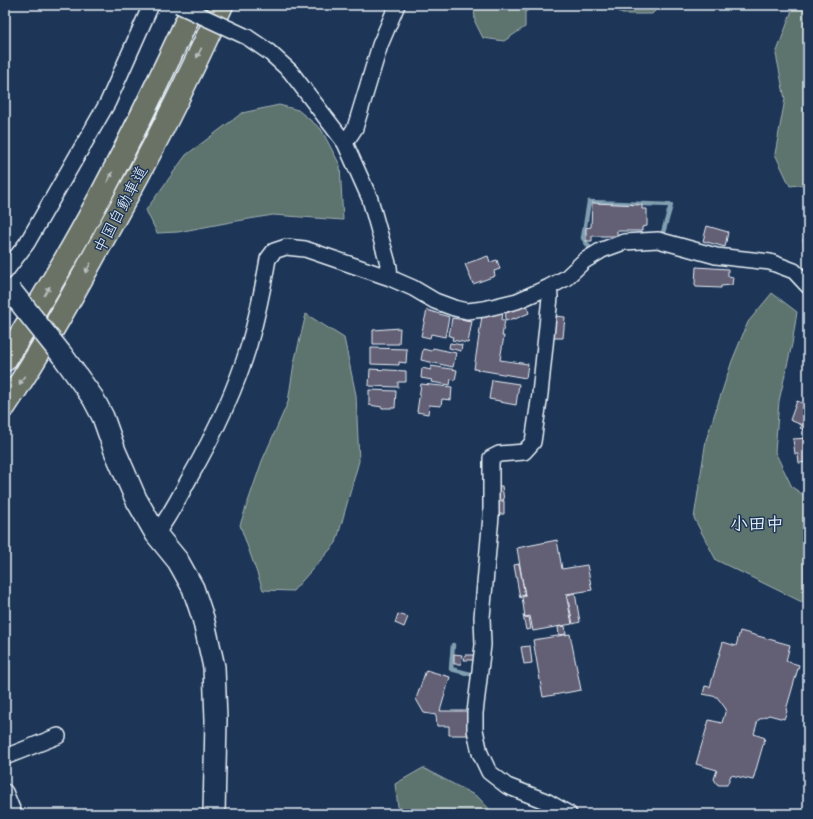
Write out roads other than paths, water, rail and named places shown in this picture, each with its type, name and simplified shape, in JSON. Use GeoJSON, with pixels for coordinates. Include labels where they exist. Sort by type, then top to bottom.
{"type":"FeatureCollection","features":[{"type":"Feature","properties":{"kind":"highway","name":"中国自動車道"},"geometry":{"type":"LineString","coordinates":[[5,360],[50,287],[102,193],[149,100],[194,5]]}},
{"type":"Feature","properties":{"kind":"highway","name":"中国自動車道"},"geometry":{"type":"LineString","coordinates":[[5,406],[73,295],[124,203],[174,106],[222,5]]}},
{"type":"Feature","properties":{"kind":"street"},"geometry":{"type":"LineString","coordinates":[[152,5],[108,102],[27,243],[7,282],[93,398],[104,417],[115,451],[136,499],[156,534],[178,561],[193,588],[203,618],[214,667],[216,720],[214,814]]}},
{"type":"Feature","properties":{"kind":"street"},"geometry":{"type":"LineString","coordinates":[[178,5],[247,37],[269,52],[290,71],[345,143],[370,199],[389,267],[390,278]]}},
{"type":"Feature","properties":{"kind":"street"},"geometry":{"type":"LineString","coordinates":[[345,143],[355,128],[380,45],[397,5]]}},
{"type":"Feature","properties":{"kind":"street"},"geometry":{"type":"LineString","coordinates":[[156,534],[165,523],[201,458],[232,393],[249,346],[256,320],[268,259],[274,250],[286,247],[304,250],[390,278],[413,288],[435,302],[467,311],[484,309],[517,301],[549,287],[566,278],[584,261],[602,250],[624,242],[658,240],[716,256],[770,262],[794,271],[808,286]]}},
{"type":"Feature","properties":{"kind":"street"},"geometry":{"type":"LineString","coordinates":[[549,287],[550,297],[540,394],[533,442],[524,452],[499,454],[491,458],[491,516],[482,617],[483,645],[475,713],[475,730],[480,753],[489,772],[507,786],[548,802],[569,814]]}},
{"type":"Feature","properties":{"kind":"street"},"geometry":{"type":"LineString","coordinates":[[5,757],[58,736]]}},
{"type":"Feature","properties":{"kind":"waterway"},"geometry":{"type":"LineString","coordinates":[[591,250],[583,238],[589,202],[671,205],[662,236]]}},
{"type":"Feature","properties":{"kind":"waterway"},"geometry":{"type":"LineString","coordinates":[[453,645],[451,669],[474,675]]}},
{"type":"Feature","properties":{"kind":"district","name":"小田中"},"geometry":{"type":"Point","coordinates":[757,524]}}]}
